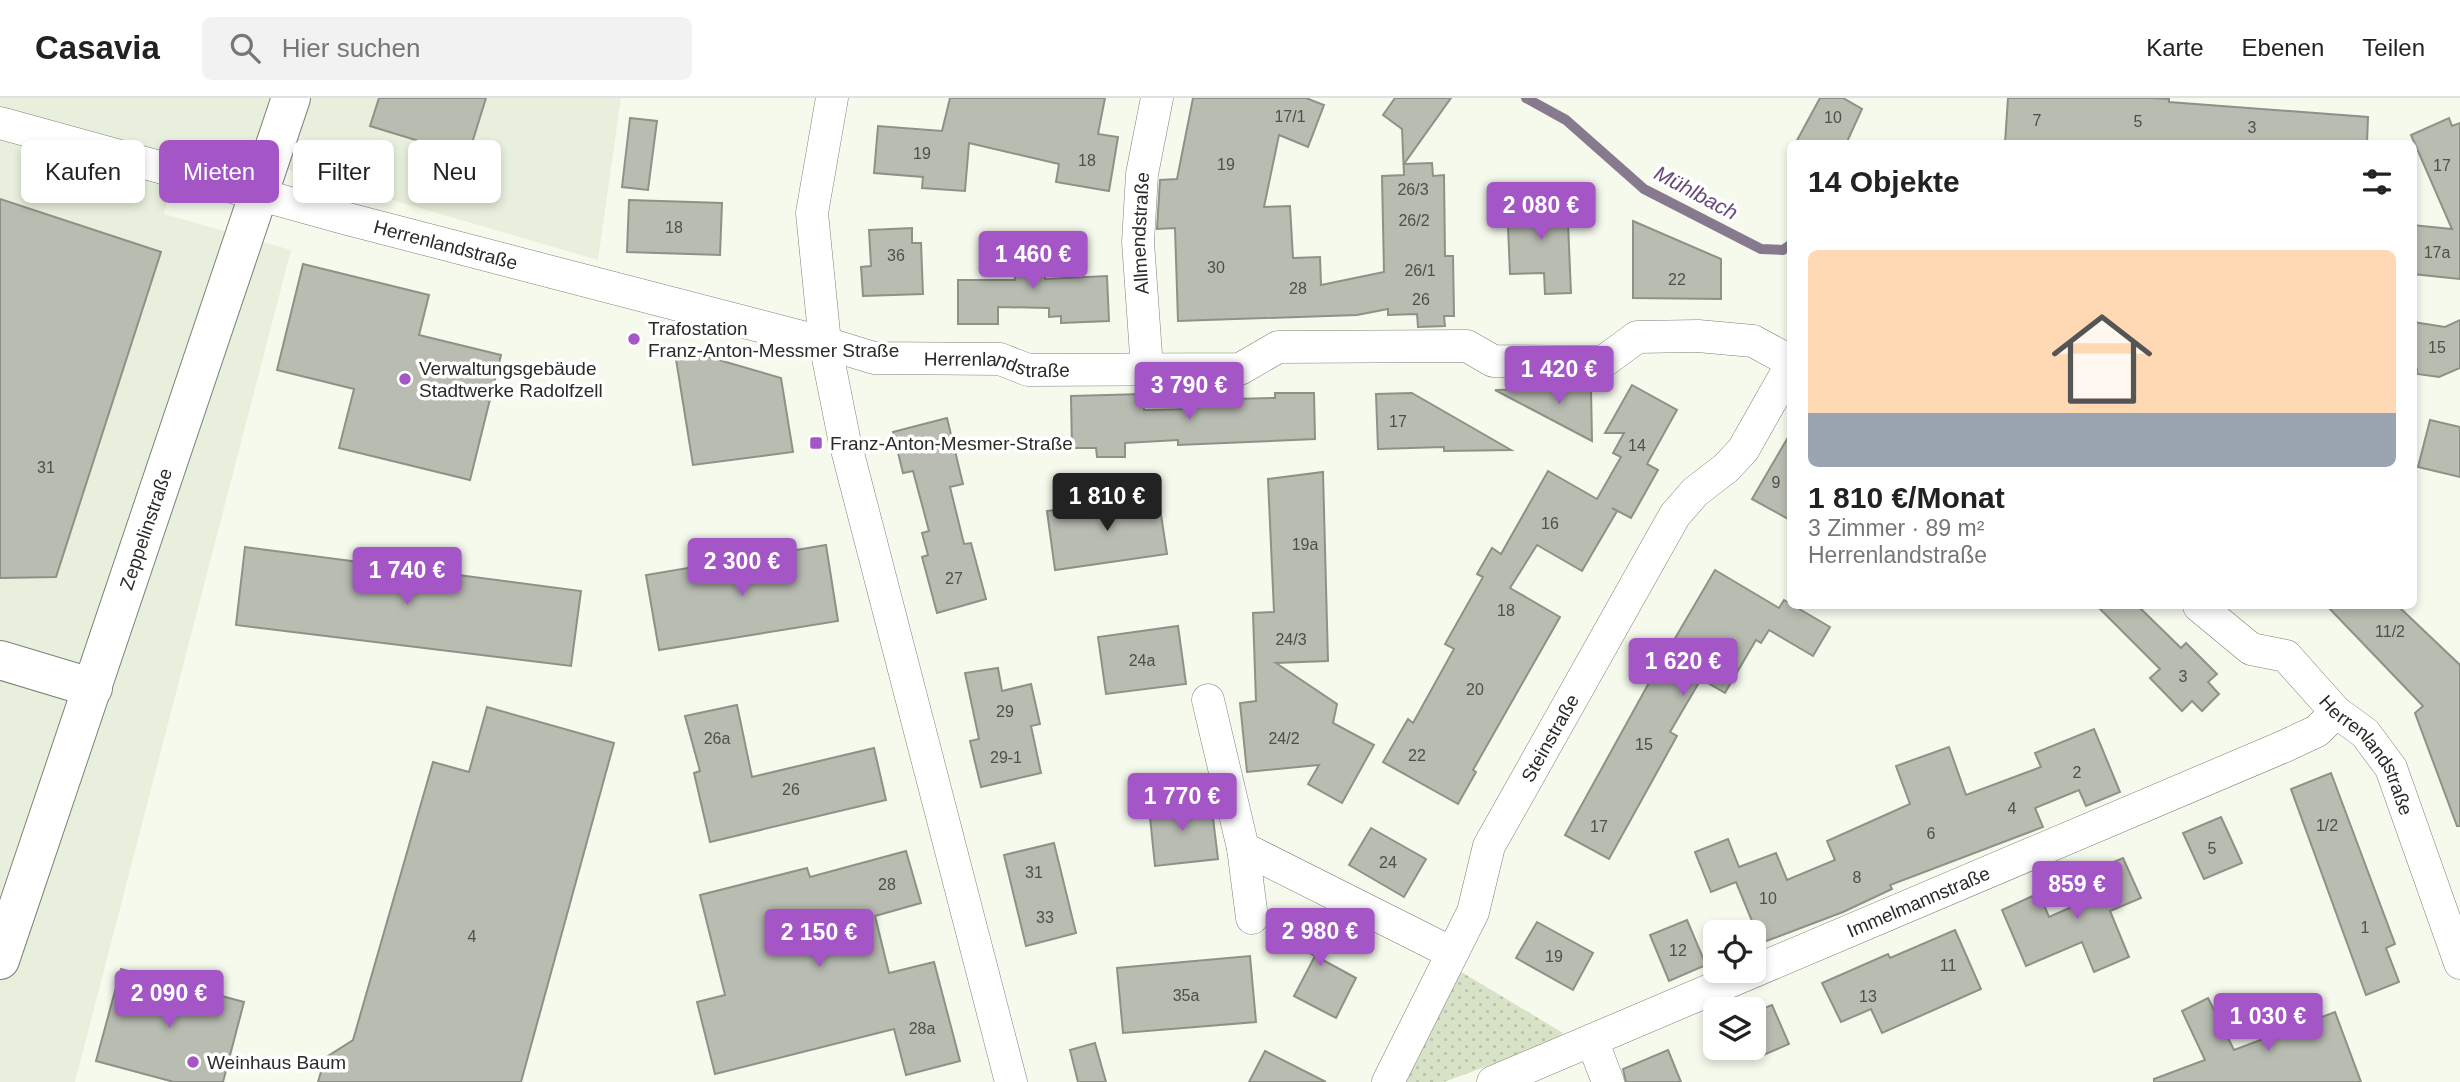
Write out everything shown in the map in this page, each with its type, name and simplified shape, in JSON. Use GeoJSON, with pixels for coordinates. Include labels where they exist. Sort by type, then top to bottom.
{"type":"FeatureCollection","features":[{"type":"Feature","properties":{"kind":"main road","name":"Zeppelinstraße"},"geometry":{"type":"LineString","coordinates":[[276,140],[290,98]]}},
{"type":"Feature","properties":{"kind":"main road","name":"Zeppelinstraße"},"geometry":{"type":"LineString","coordinates":[[0,960],[254,203]]}},
{"type":"Feature","properties":{"kind":"main road"},"geometry":{"type":"LineString","coordinates":[[0,660],[93,688]]}},
{"type":"Feature","properties":{"kind":"street"},"geometry":{"type":"LineString","coordinates":[[832,98],[812,213],[825,343],[843,435],[1011,1082]]}},
{"type":"Feature","properties":{"kind":"street","name":"Allmendstraße"},"geometry":{"type":"LineString","coordinates":[[1147,369],[1138,242],[1142,174],[1157,98]]}},
{"type":"Feature","properties":{"kind":"street","name":"Herrenlandstraße"},"geometry":{"type":"LineString","coordinates":[[0,123],[159,168]]}},
{"type":"Feature","properties":{"kind":"street","name":"Herrenlandstraße"},"geometry":{"type":"LineString","coordinates":[[279,201],[874,358],[1000,359],[1028,370],[1240,369],[1278,347],[1467,346],[1493,360],[1603,362],[1637,337],[1698,336],[1754,341],[1787,359]]}},
{"type":"Feature","properties":{"kind":"street","name":"Steinstraße"},"geometry":{"type":"LineString","coordinates":[[1388,1082],[1474,912],[1489,846],[1675,515],[1695,492],[1726,468],[1743,450],[1787,372]]}},
{"type":"Feature","properties":{"kind":"street","name":"Herrenlandstraße"},"geometry":{"type":"LineString","coordinates":[[2203,609],[2251,649],[2286,656],[2336,712],[2365,733],[2390,768],[2460,963]]}},
{"type":"Feature","properties":{"kind":"street"},"geometry":{"type":"LineString","coordinates":[[1208,700],[1243,848],[1252,918]]}},
{"type":"Feature","properties":{"kind":"street","name":"Immelmannstraße"},"geometry":{"type":"LineString","coordinates":[[1493,1082],[2286,746],[2316,731],[2336,712]]}},
{"type":"Feature","properties":{"kind":"street"},"geometry":{"type":"LineString","coordinates":[[1243,848],[1452,953]]}},
{"type":"Feature","properties":{"kind":"street"},"geometry":{"type":"LineString","coordinates":[[1592,1040],[1608,1082]]}},
{"type":"Feature","properties":{"kind":"shaded area"},"geometry":{"type":"Polygon","coordinates":[[[0,98],[621,98],[598,260],[394,201],[394,140],[293,140],[293,171],[279,167],[279,140],[159,140],[159,203],[167,203],[164,214],[291,250],[75,1082],[0,1082],[0,98]]]}},
{"type":"Feature","properties":{"kind":"shaded area"},"geometry":{"type":"Polygon","coordinates":[[[1453,967],[1563,1033],[1555,1041],[1444,1082],[1403,1082],[1453,967]]]}},
{"type":"Feature","properties":{"kind":"building"},"geometry":{"type":"Polygon","coordinates":[[[379,98],[486,98],[473,140],[416,140],[370,126],[379,98]]]}},
{"type":"Feature","properties":{"kind":"building"},"geometry":{"type":"Polygon","coordinates":[[[950,98],[1105,98],[1098,134],[1118,137],[1109,191],[1056,182],[1059,164],[969,143],[965,191],[922,188],[923,177],[874,173],[878,126],[942,131],[950,98]]]}},
{"type":"Feature","properties":{"kind":"building"},"geometry":{"type":"Polygon","coordinates":[[[1193,98],[1306,98],[1324,105],[1308,147],[1279,135],[1264,207],[1290,206],[1293,258],[1320,257],[1321,285],[1384,272],[1382,176],[1404,175],[1402,129],[1383,115],[1395,98],[1451,98],[1404,164],[1432,163],[1433,176],[1444,175],[1445,256],[1453,256],[1454,316],[1444,316],[1445,326],[1418,327],[1417,314],[1388,315],[1388,309],[1357,315],[1178,321],[1175,228],[1157,229],[1160,180],[1177,179],[1193,98]]]}},
{"type":"Feature","properties":{"kind":"building"},"geometry":{"type":"Polygon","coordinates":[[[1820,98],[1843,98],[1862,109],[1848,140],[1797,140],[1820,98]]]}},
{"type":"Feature","properties":{"kind":"building"},"geometry":{"type":"Polygon","coordinates":[[[2008,98],[2151,98],[2169,99],[2169,102],[2368,117],[2367,140],[2005,140],[2008,98]]]}},
{"type":"Feature","properties":{"kind":"building"},"geometry":{"type":"Polygon","coordinates":[[[630,118],[657,121],[648,190],[622,187],[630,118]]]}},
{"type":"Feature","properties":{"kind":"building"},"geometry":{"type":"Polygon","coordinates":[[[2449,118],[2452,126],[2460,123],[2460,279],[2417,274],[2417,225],[2452,229],[2417,149],[2417,140],[2413,140],[2411,135],[2449,118]]]}},
{"type":"Feature","properties":{"kind":"building"},"geometry":{"type":"Polygon","coordinates":[[[0,199],[161,252],[56,577],[0,578],[0,199]]]}},
{"type":"Feature","properties":{"kind":"building"},"geometry":{"type":"Polygon","coordinates":[[[629,200],[722,203],[720,255],[627,252],[629,200]]]}},
{"type":"Feature","properties":{"kind":"building"},"geometry":{"type":"Polygon","coordinates":[[[1567,200],[1571,293],[1545,294],[1544,273],[1510,274],[1507,203],[1567,200]]]}},
{"type":"Feature","properties":{"kind":"building"},"geometry":{"type":"Polygon","coordinates":[[[1633,221],[1721,259],[1721,299],[1633,298],[1633,221]]]}},
{"type":"Feature","properties":{"kind":"building"},"geometry":{"type":"Polygon","coordinates":[[[912,228],[912,243],[921,243],[923,294],[863,296],[861,267],[871,266],[869,230],[912,228]]]}},
{"type":"Feature","properties":{"kind":"building"},"geometry":{"type":"Polygon","coordinates":[[[1043,233],[1045,279],[1107,276],[1109,321],[1061,323],[1061,316],[1049,317],[1049,308],[998,307],[998,324],[958,324],[958,280],[1015,280],[1013,234],[1043,233]]]}},
{"type":"Feature","properties":{"kind":"building","name":"Verwaltungsgebäude Stadtwerke Radolfzell"},"geometry":{"type":"Polygon","coordinates":[[[303,264],[429,295],[419,335],[501,355],[470,480],[339,448],[354,389],[277,370],[303,264]]]}},
{"type":"Feature","properties":{"kind":"building"},"geometry":{"type":"Polygon","coordinates":[[[2460,320],[2460,368],[2439,377],[2417,374],[2417,323],[2445,327],[2460,320]]]}},
{"type":"Feature","properties":{"kind":"building"},"geometry":{"type":"Polygon","coordinates":[[[674,347],[781,378],[793,452],[693,465],[674,347]]]}},
{"type":"Feature","properties":{"kind":"building"},"geometry":{"type":"Polygon","coordinates":[[[1632,385],[1677,410],[1647,464],[1658,470],[1631,518],[1612,508],[1617,511],[1582,571],[1537,545],[1510,588],[1560,617],[1473,770],[1476,772],[1458,804],[1383,762],[1408,719],[1413,723],[1454,649],[1445,644],[1483,577],[1477,574],[1492,548],[1501,554],[1548,471],[1597,499],[1621,457],[1613,453],[1624,433],[1605,433],[1632,385]]]}},
{"type":"Feature","properties":{"kind":"building"},"geometry":{"type":"Polygon","coordinates":[[[1591,388],[1592,441],[1495,390],[1591,388]]]}},
{"type":"Feature","properties":{"kind":"building"},"geometry":{"type":"Polygon","coordinates":[[[1275,393],[1314,393],[1315,439],[1178,445],[1178,440],[1125,443],[1125,457],[1097,457],[1096,448],[1072,448],[1071,396],[1143,394],[1144,410],[1194,409],[1193,400],[1275,398],[1275,393]]]}},
{"type":"Feature","properties":{"kind":"building"},"geometry":{"type":"Polygon","coordinates":[[[1412,393],[1511,450],[1444,451],[1444,447],[1378,449],[1376,394],[1412,393]]]}},
{"type":"Feature","properties":{"kind":"building"},"geometry":{"type":"Polygon","coordinates":[[[947,418],[963,484],[950,487],[964,544],[971,543],[986,599],[937,613],[922,557],[928,555],[922,533],[929,531],[913,471],[903,473],[893,432],[947,418]]]}},
{"type":"Feature","properties":{"kind":"building"},"geometry":{"type":"Polygon","coordinates":[[[2430,420],[2460,427],[2460,477],[2418,467],[2430,420]]]}},
{"type":"Feature","properties":{"kind":"building"},"geometry":{"type":"Polygon","coordinates":[[[1787,439],[1787,518],[1752,499],[1787,439]]]}},
{"type":"Feature","properties":{"kind":"building"},"geometry":{"type":"Polygon","coordinates":[[[1323,472],[1328,661],[1276,663],[1337,704],[1333,723],[1374,745],[1342,803],[1308,784],[1319,765],[1247,772],[1240,703],[1256,701],[1253,613],[1274,612],[1268,479],[1323,472]]]}},
{"type":"Feature","properties":{"kind":"building"},"geometry":{"type":"Polygon","coordinates":[[[1158,495],[1167,554],[1055,570],[1047,511],[1158,495]]]}},
{"type":"Feature","properties":{"kind":"building"},"geometry":{"type":"Polygon","coordinates":[[[826,545],[838,621],[659,650],[646,575],[826,545]]]}},
{"type":"Feature","properties":{"kind":"building"},"geometry":{"type":"Polygon","coordinates":[[[245,547],[581,591],[571,666],[236,625],[245,547]]]}},
{"type":"Feature","properties":{"kind":"building"},"geometry":{"type":"Polygon","coordinates":[[[1715,570],[1779,608],[1784,600],[1787,602],[1787,609],[1799,609],[1830,627],[1813,656],[1769,630],[1761,643],[1756,640],[1725,693],[1701,679],[1670,732],[1677,736],[1609,859],[1565,835],[1715,570]]]}},
{"type":"Feature","properties":{"kind":"building"},"geometry":{"type":"Polygon","coordinates":[[[2100,609],[2141,609],[2181,648],[2186,643],[2217,674],[2208,682],[2219,694],[2202,711],[2192,701],[2182,711],[2150,678],[2160,669],[2100,609]]]}},
{"type":"Feature","properties":{"kind":"building"},"geometry":{"type":"Polygon","coordinates":[[[2330,609],[2401,609],[2460,665],[2460,826],[2457,826],[2415,713],[2423,706],[2330,609]]]}},
{"type":"Feature","properties":{"kind":"building"},"geometry":{"type":"Polygon","coordinates":[[[1178,626],[1186,684],[1106,694],[1098,637],[1178,626]]]}},
{"type":"Feature","properties":{"kind":"building"},"geometry":{"type":"Polygon","coordinates":[[[998,668],[1002,691],[1031,684],[1040,724],[1031,726],[1041,773],[981,787],[970,741],[979,739],[965,673],[998,668]]]}},
{"type":"Feature","properties":{"kind":"building"},"geometry":{"type":"Polygon","coordinates":[[[737,705],[752,777],[874,748],[886,800],[710,842],[694,773],[700,771],[685,716],[737,705]]]}},
{"type":"Feature","properties":{"kind":"building"},"geometry":{"type":"Polygon","coordinates":[[[487,707],[614,743],[521,1082],[318,1082],[325,1058],[353,1040],[433,762],[469,772],[487,707]]]}},
{"type":"Feature","properties":{"kind":"building"},"geometry":{"type":"Polygon","coordinates":[[[2094,729],[2120,792],[2086,806],[2079,790],[2035,808],[2043,827],[1890,885],[1892,889],[1843,912],[1766,941],[1766,920],[1752,920],[1736,882],[1711,892],[1695,852],[1728,839],[1739,867],[1776,853],[1787,880],[1835,860],[1827,841],[1910,804],[1896,766],[1949,747],[1966,795],[2041,767],[2035,753],[2094,729]]]}},
{"type":"Feature","properties":{"kind":"building"},"geometry":{"type":"Polygon","coordinates":[[[2331,773],[2395,944],[2386,948],[2399,982],[2366,995],[2291,789],[2331,773]]]}},
{"type":"Feature","properties":{"kind":"building"},"geometry":{"type":"Polygon","coordinates":[[[1190,797],[1191,812],[1212,810],[1218,859],[1155,866],[1150,817],[1156,816],[1155,801],[1190,797]]]}},
{"type":"Feature","properties":{"kind":"building"},"geometry":{"type":"Polygon","coordinates":[[[2221,817],[2242,863],[2204,879],[2183,833],[2221,817]]]}},
{"type":"Feature","properties":{"kind":"building"},"geometry":{"type":"Polygon","coordinates":[[[1371,828],[1426,859],[1404,897],[1349,865],[1371,828]]]}},
{"type":"Feature","properties":{"kind":"building"},"geometry":{"type":"Polygon","coordinates":[[[1054,843],[1076,933],[1026,946],[1004,855],[1054,843]]]}},
{"type":"Feature","properties":{"kind":"building"},"geometry":{"type":"Polygon","coordinates":[[[906,851],[921,903],[875,916],[889,973],[934,962],[960,1061],[906,1075],[894,1029],[715,1074],[697,1002],[725,995],[700,895],[807,868],[810,877],[906,851]]]}},
{"type":"Feature","properties":{"kind":"building"},"geometry":{"type":"Polygon","coordinates":[[[2123,858],[2141,898],[2110,911],[2129,957],[2094,972],[2082,942],[2026,966],[2002,910],[2039,893],[2049,917],[2097,896],[2087,873],[2123,858]]]}},
{"type":"Feature","properties":{"kind":"building"},"geometry":{"type":"Polygon","coordinates":[[[1303,913],[1337,932],[1321,959],[1356,978],[1336,1018],[1294,996],[1315,956],[1288,941],[1303,913]]]}},
{"type":"Feature","properties":{"kind":"building"},"geometry":{"type":"Polygon","coordinates":[[[1687,920],[1703,958],[1703,966],[1669,981],[1650,935],[1687,920]]]}},
{"type":"Feature","properties":{"kind":"building"},"geometry":{"type":"Polygon","coordinates":[[[1537,922],[1593,953],[1573,990],[1516,958],[1537,922]]]}},
{"type":"Feature","properties":{"kind":"building"},"geometry":{"type":"Polygon","coordinates":[[[1955,930],[1981,989],[1882,1033],[1871,1009],[1841,1022],[1822,983],[1888,954],[1890,958],[1955,930]]]}},
{"type":"Feature","properties":{"kind":"building"},"geometry":{"type":"Polygon","coordinates":[[[1250,956],[1256,1022],[1123,1033],[1117,968],[1250,956]]]}},
{"type":"Feature","properties":{"kind":"building"},"geometry":{"type":"Polygon","coordinates":[[[121,969],[244,1002],[223,1082],[174,1082],[96,1061],[121,969]]]}},
{"type":"Feature","properties":{"kind":"building"},"geometry":{"type":"Polygon","coordinates":[[[2208,998],[2234,1050],[2335,1012],[2361,1082],[2154,1082],[2154,1079],[2205,1060],[2182,1011],[2208,998]]]}},
{"type":"Feature","properties":{"kind":"building"},"geometry":{"type":"Polygon","coordinates":[[[1772,1005],[1789,1044],[1766,1054],[1766,1007],[1772,1005]]]}},
{"type":"Feature","properties":{"kind":"building"},"geometry":{"type":"Polygon","coordinates":[[[1095,1043],[1106,1082],[1078,1082],[1070,1050],[1095,1043]]]}},
{"type":"Feature","properties":{"kind":"building"},"geometry":{"type":"Polygon","coordinates":[[[1668,1050],[1681,1082],[1626,1082],[1623,1069],[1668,1050]]]}},
{"type":"Feature","properties":{"kind":"building"},"geometry":{"type":"Polygon","coordinates":[[[1265,1051],[1326,1082],[1249,1082],[1265,1051]]]}},
{"type":"Feature","properties":{"kind":"waterway","name":"Mühlbach"},"geometry":{"type":"LineString","coordinates":[[1526,98],[1566,120],[1644,189],[1761,249],[1783,250],[1787,247]]}},
{"type":"Feature","properties":{"kind":"place","name":"Trafostation Franz-Anton-Messmer Straße"},"geometry":{"type":"Point","coordinates":[634,339]}},
{"type":"Feature","properties":{"kind":"place","name":"Verwaltungsgebäude Stadtwerke Radolfzell"},"geometry":{"type":"Point","coordinates":[405,379]}},
{"type":"Feature","properties":{"kind":"place","name":"Franz-Anton-Mesmer-Straße"},"geometry":{"type":"Point","coordinates":[816,443]}},
{"type":"Feature","properties":{"kind":"place","name":"Weinhaus Baum"},"geometry":{"type":"Point","coordinates":[193,1062]}}]}
